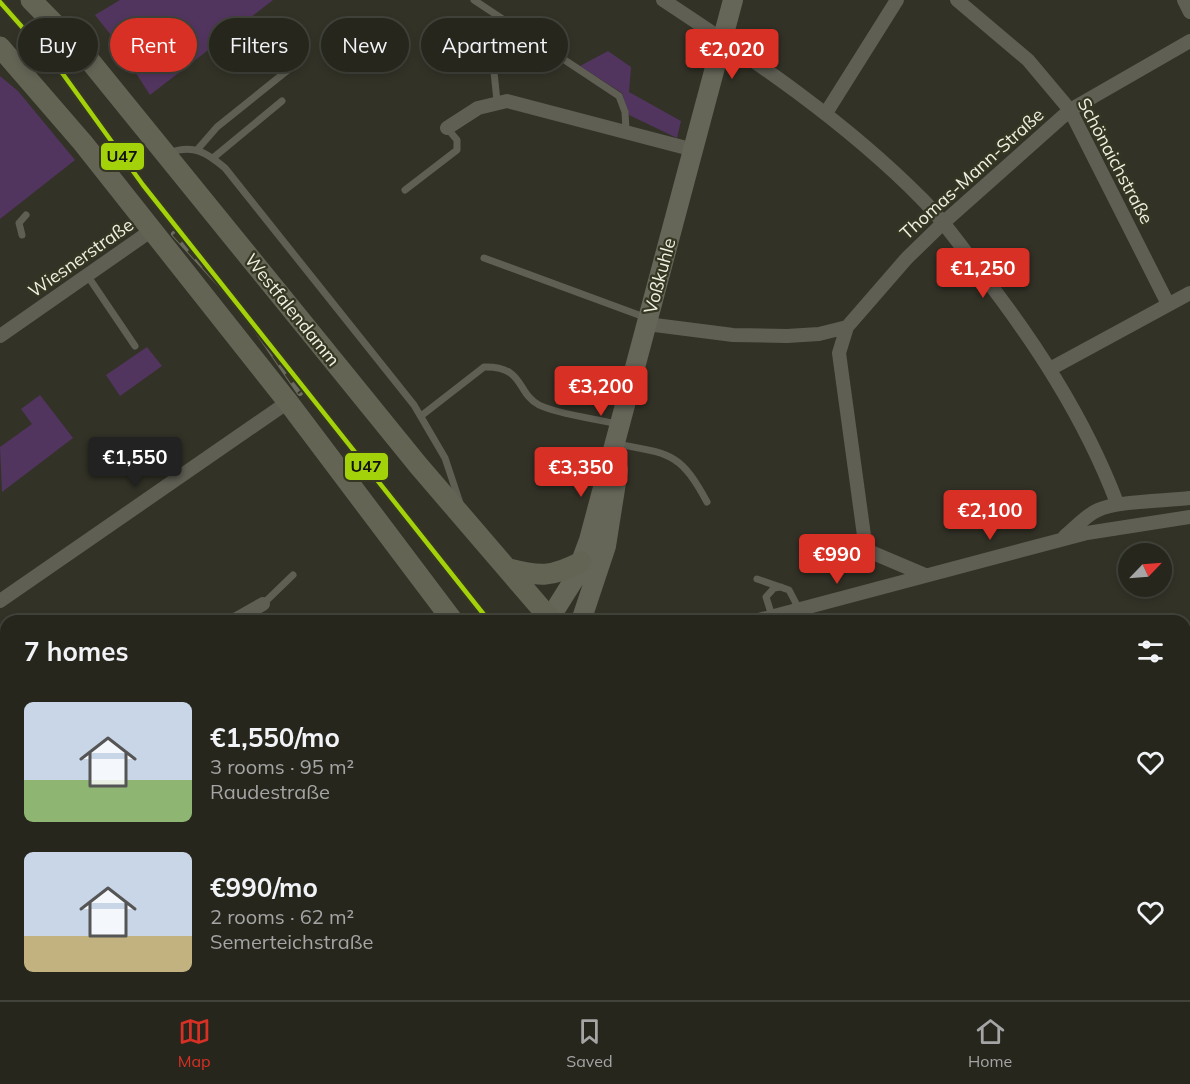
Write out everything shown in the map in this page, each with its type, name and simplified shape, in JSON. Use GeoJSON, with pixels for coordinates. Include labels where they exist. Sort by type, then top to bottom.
{"type":"FeatureCollection","features":[{"type":"Feature","properties":{"kind":"main road","name":"Westfalendamm"},"geometry":{"type":"LineString","coordinates":[[31,0],[86,56],[128,106],[418,465],[546,615]]}},
{"type":"Feature","properties":{"kind":"main road"},"geometry":{"type":"LineString","coordinates":[[0,47],[83,143],[288,402],[448,615]]}},
{"type":"Feature","properties":{"kind":"main road"},"geometry":{"type":"LineString","coordinates":[[509,569],[536,576],[553,574],[581,562]]}},
{"type":"Feature","properties":{"kind":"street"},"geometry":{"type":"LineString","coordinates":[[663,0],[724,40],[826,114],[922,199],[1016,316],[1050,369],[1101,462],[1117,503]]}},
{"type":"Feature","properties":{"kind":"street","name":"Voßkuhle"},"geometry":{"type":"LineString","coordinates":[[553,615],[581,562],[618,445],[648,321],[733,0]]}},
{"type":"Feature","properties":{"kind":"street"},"geometry":{"type":"LineString","coordinates":[[826,114],[897,0]]}},
{"type":"Feature","properties":{"kind":"street","name":"Schönaichstraße"},"geometry":{"type":"LineString","coordinates":[[957,0],[1028,60],[1070,110],[1168,304]]}},
{"type":"Feature","properties":{"kind":"street"},"geometry":{"type":"LineString","coordinates":[[1184,0],[1190,12]]}},
{"type":"Feature","properties":{"kind":"street","name":"Thomas-Mann-Straße"},"geometry":{"type":"LineString","coordinates":[[847,327],[907,258],[1070,110],[1190,41]]}},
{"type":"Feature","properties":{"kind":"street"},"geometry":{"type":"LineString","coordinates":[[447,128],[478,108],[497,101],[507,101],[626,130],[694,150]]}},
{"type":"Feature","properties":{"kind":"street","name":"Wiesnerstraße"},"geometry":{"type":"LineString","coordinates":[[0,336],[152,230]]}},
{"type":"Feature","properties":{"kind":"street"},"geometry":{"type":"LineString","coordinates":[[1050,369],[1190,293]]}},
{"type":"Feature","properties":{"kind":"street"},"geometry":{"type":"LineString","coordinates":[[648,321],[733,335],[819,334],[847,327]]}},
{"type":"Feature","properties":{"kind":"street"},"geometry":{"type":"LineString","coordinates":[[847,327],[839,353],[866,550],[925,574]]}},
{"type":"Feature","properties":{"kind":"street"},"geometry":{"type":"LineString","coordinates":[[0,601],[288,402]]}},
{"type":"Feature","properties":{"kind":"street","name":"Voßkuhle"},"geometry":{"type":"LineString","coordinates":[[583,615],[606,546],[619,424],[627,403]]}},
{"type":"Feature","properties":{"kind":"street"},"geometry":{"type":"LineString","coordinates":[[1063,538],[1096,510],[1117,503],[1129,505],[1190,498]]}},
{"type":"Feature","properties":{"kind":"street"},"geometry":{"type":"LineString","coordinates":[[782,615],[1063,538],[1190,517]]}},
{"type":"Feature","properties":{"kind":"street"},"geometry":{"type":"LineString","coordinates":[[244,615],[263,604]]}},
{"type":"Feature","properties":{"kind":"lane"},"geometry":{"type":"LineString","coordinates":[[474,0],[619,96],[626,112],[626,130]]}},
{"type":"Feature","properties":{"kind":"lane"},"geometry":{"type":"LineString","coordinates":[[197,150],[217,126],[285,72]]}},
{"type":"Feature","properties":{"kind":"lane"},"geometry":{"type":"LineString","coordinates":[[494,72],[497,101]]}},
{"type":"Feature","properties":{"kind":"lane"},"geometry":{"type":"LineString","coordinates":[[213,158],[282,101]]}},
{"type":"Feature","properties":{"kind":"lane"},"geometry":{"type":"LineString","coordinates":[[405,190],[457,150],[457,140],[447,128]]}},
{"type":"Feature","properties":{"kind":"lane"},"geometry":{"type":"LineString","coordinates":[[166,153],[183,148],[197,150],[213,158],[225,168],[381,362],[421,416],[445,458],[466,519]]}},
{"type":"Feature","properties":{"kind":"lane"},"geometry":{"type":"LineString","coordinates":[[22,235],[19,223],[26,215]]}},
{"type":"Feature","properties":{"kind":"lane"},"geometry":{"type":"LineString","coordinates":[[484,258],[648,321]]}},
{"type":"Feature","properties":{"kind":"lane"},"geometry":{"type":"LineString","coordinates":[[87,275],[135,346]]}},
{"type":"Feature","properties":{"kind":"lane"},"geometry":{"type":"LineString","coordinates":[[421,416],[484,367],[509,371],[540,405],[619,424]]}},
{"type":"Feature","properties":{"kind":"lane"},"geometry":{"type":"LineString","coordinates":[[618,445],[657,452],[685,465],[707,502]]}},
{"type":"Feature","properties":{"kind":"lane"},"geometry":{"type":"LineString","coordinates":[[263,604],[293,575]]}},
{"type":"Feature","properties":{"kind":"lane"},"geometry":{"type":"LineString","coordinates":[[757,579],[789,590],[800,611]]}},
{"type":"Feature","properties":{"kind":"lane"},"geometry":{"type":"LineString","coordinates":[[772,615],[766,597],[774,588],[783,587]]}},
{"type":"Feature","properties":{"kind":"shaded area"},"geometry":{"type":"Polygon","coordinates":[[[120,0],[273,0],[250,18],[209,18],[209,49],[197,59],[197,18],[110,18],[110,34],[95,15],[120,0]]]}},
{"type":"Feature","properties":{"kind":"shaded area"},"geometry":{"type":"Polygon","coordinates":[[[608,51],[631,67],[629,92],[681,121],[677,138],[629,115],[622,93],[580,66],[608,51]]]}},
{"type":"Feature","properties":{"kind":"shaded area"},"geometry":{"type":"Polygon","coordinates":[[[135,72],[180,72],[150,95],[135,72]]]}},
{"type":"Feature","properties":{"kind":"shaded area"},"geometry":{"type":"Polygon","coordinates":[[[0,76],[18,91],[75,160],[0,219],[0,76]]]}},
{"type":"Feature","properties":{"kind":"shaded area"},"geometry":{"type":"Polygon","coordinates":[[[147,347],[162,366],[120,396],[106,375],[147,347]]]}},
{"type":"Feature","properties":{"kind":"shaded area"},"geometry":{"type":"Polygon","coordinates":[[[40,395],[73,438],[2,492],[0,447],[32,424],[21,409],[40,395]]]}},
{"type":"Feature","properties":{"kind":"railway"},"geometry":{"type":"LineString","coordinates":[[174,234],[237,303]]}},
{"type":"Feature","properties":{"kind":"railway"},"geometry":{"type":"LineString","coordinates":[[249,319],[300,393]]}},
{"type":"Feature","properties":{"kind":"transit line","name":"U47"},"geometry":{"type":"LineString","coordinates":[[0,2],[60,70],[143,185],[484,615]]}}]}
